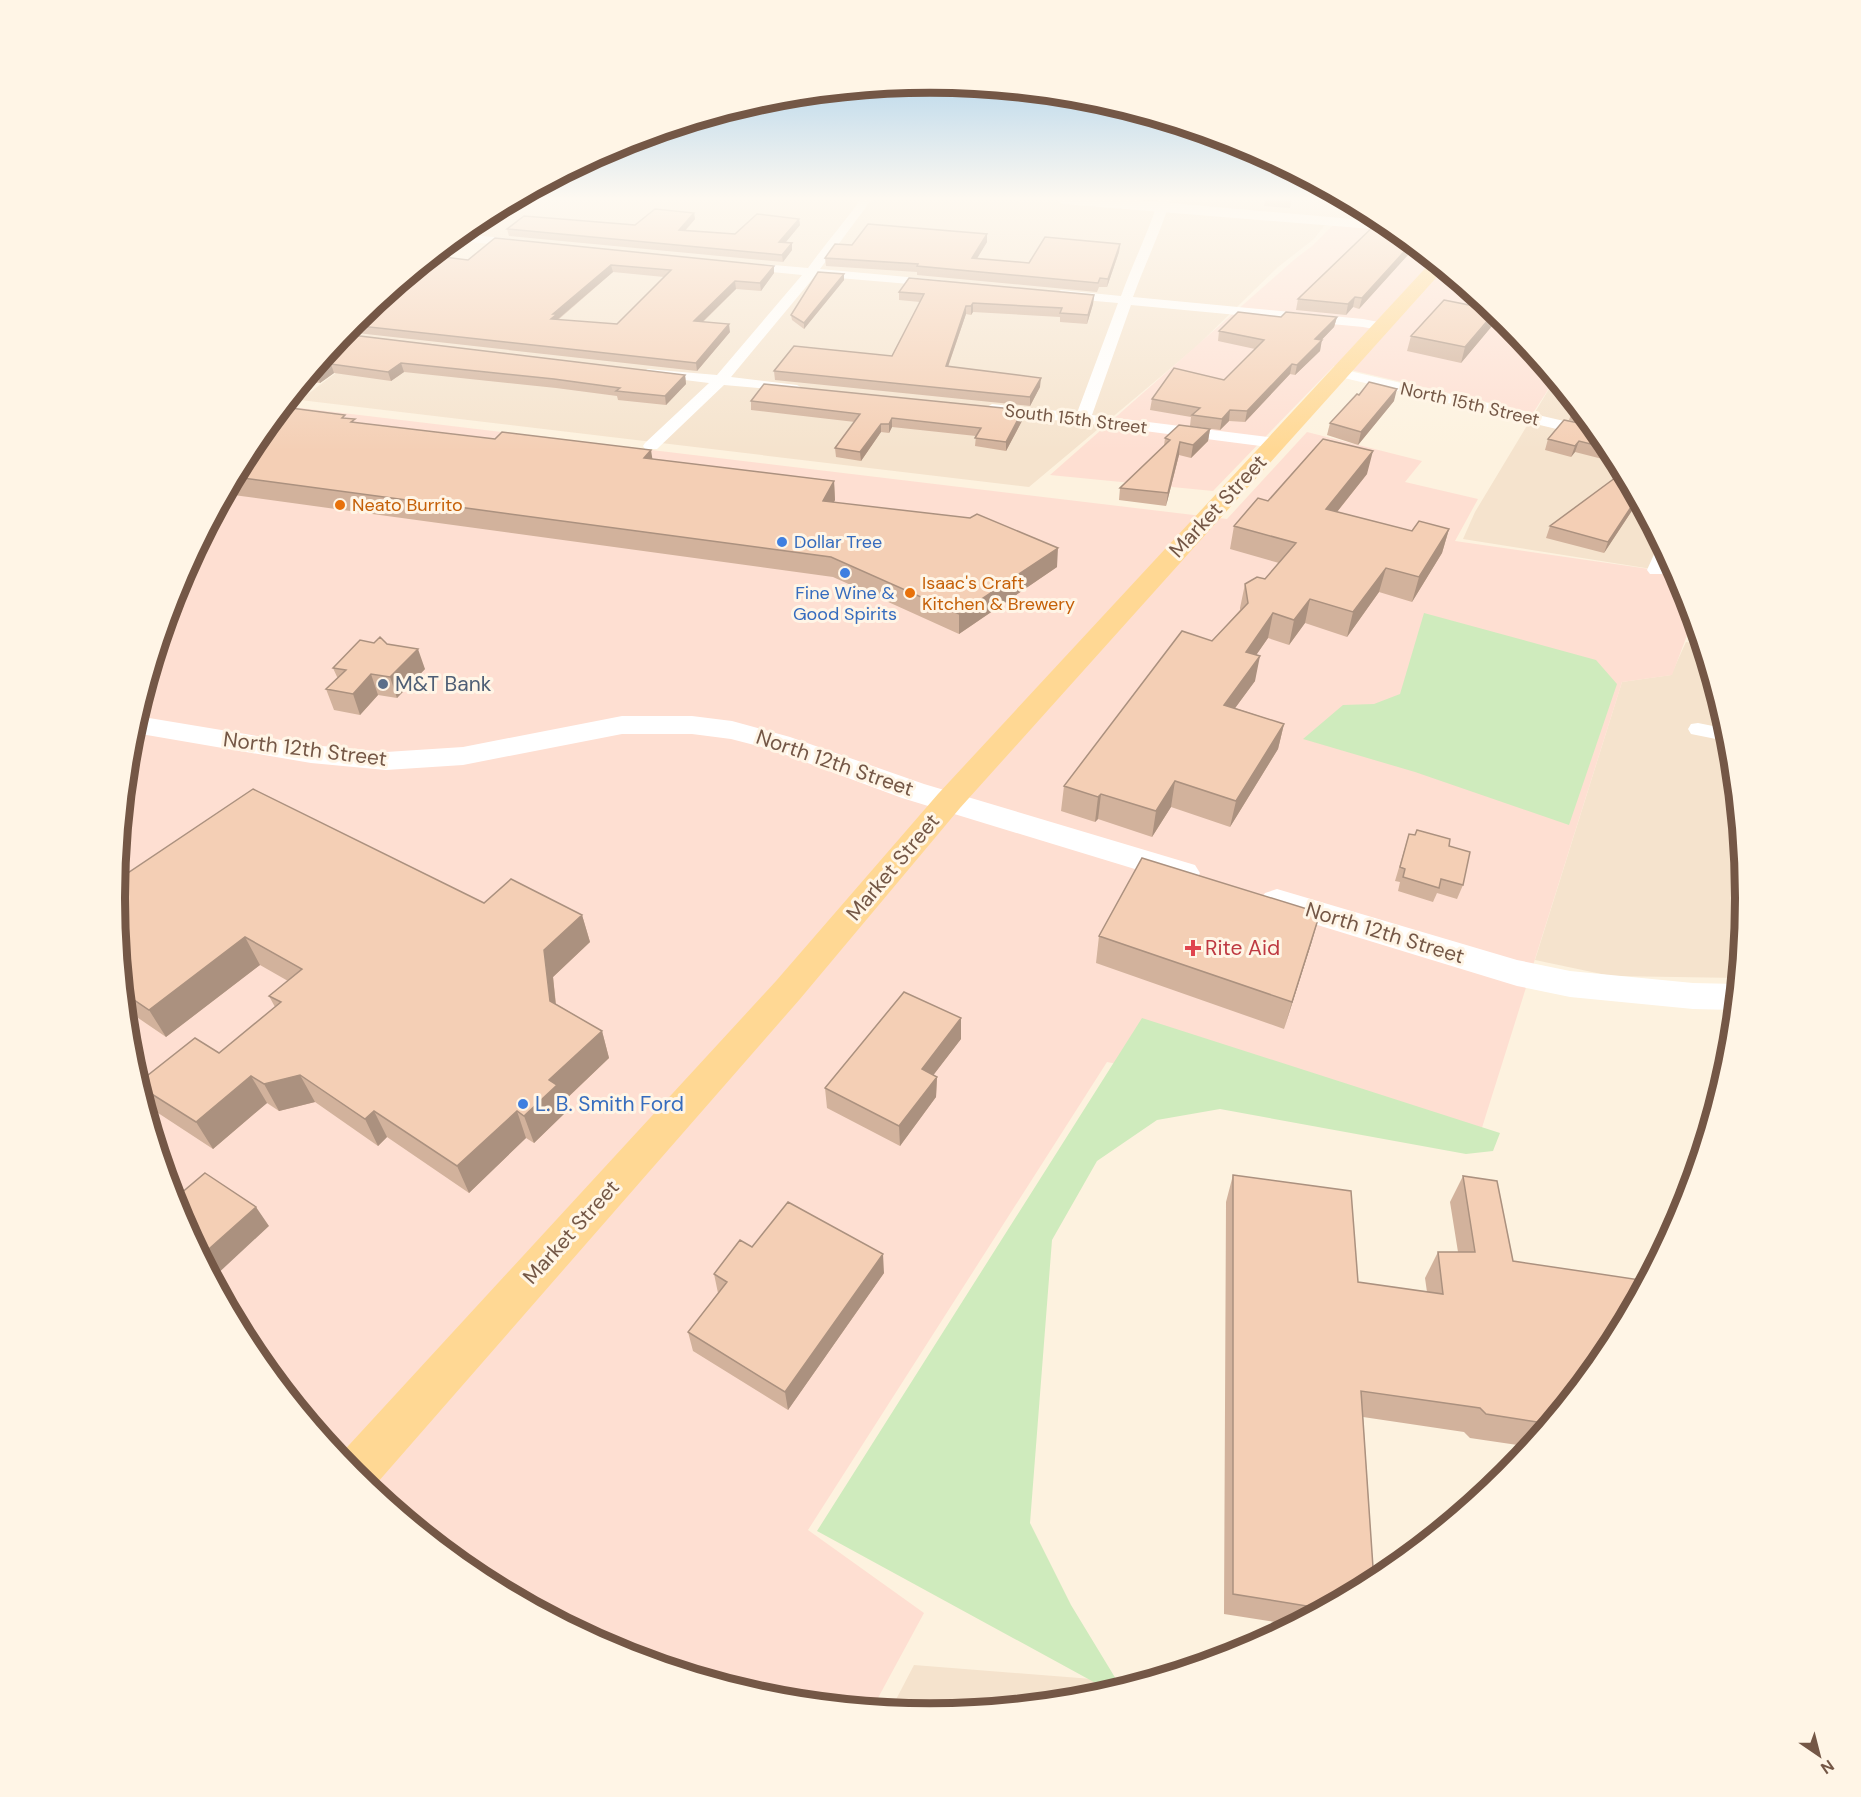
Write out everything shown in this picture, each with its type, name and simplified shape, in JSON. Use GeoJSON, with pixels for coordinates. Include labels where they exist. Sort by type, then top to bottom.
{"type":"FeatureCollection","features":[{"type":"Feature","properties":{"kind":"main road","name":"Market Street"},"geometry":{"type":"LineString","coordinates":[[360,1467],[788,990],[949,801],[1422,283]]}},
{"type":"Feature","properties":{"kind":"main road","name":"North 12th Street"},"geometry":{"type":"LineString","coordinates":[[144,725],[311,754],[375,761],[404,761],[480,753],[622,725],[692,725],[752,734],[949,801],[1212,881]]}},
{"type":"Feature","properties":{"kind":"main road","name":"North 12th Street"},"geometry":{"type":"LineString","coordinates":[[1246,891],[1517,973],[1570,984],[1694,996],[1730,997]]}},
{"type":"Feature","properties":{"kind":"street"},"geometry":{"type":"LineString","coordinates":[[651,446],[721,380],[802,283]]}},
{"type":"Feature","properties":{"kind":"street"},"geometry":{"type":"LineString","coordinates":[[935,283],[957,285]]}},
{"type":"Feature","properties":{"kind":"street"},"geometry":{"type":"LineString","coordinates":[[1083,418],[1133,283]]}},
{"type":"Feature","properties":{"kind":"street"},"geometry":{"type":"LineString","coordinates":[[1049,293],[1384,327]]}},
{"type":"Feature","properties":{"kind":"street"},"geometry":{"type":"LineString","coordinates":[[637,371],[813,391]]}},
{"type":"Feature","properties":{"kind":"street","name":"North 15th Street"},"geometry":{"type":"LineString","coordinates":[[1341,373],[1586,431]]}},
{"type":"Feature","properties":{"kind":"street","name":"South 15th Street"},"geometry":{"type":"LineString","coordinates":[[977,407],[1276,443]]}},
{"type":"Feature","properties":{"kind":"street"},"geometry":{"type":"LineString","coordinates":[[1656,570],[1661,559]]}},
{"type":"Feature","properties":{"kind":"street"},"geometry":{"type":"LineString","coordinates":[[1698,729],[1719,734]]}},
{"type":"Feature","properties":{"kind":"shaded area"},"geometry":{"type":"Polygon","coordinates":[[[437,283],[1262,283],[1196,347],[1029,487],[300,400],[374,344],[350,340],[356,334],[437,283]]]}},
{"type":"Feature","properties":{"kind":"shaded area"},"geometry":{"type":"Polygon","coordinates":[[[1268,283],[1450,283],[1500,329],[1551,385],[1533,413],[1334,366],[1213,491],[1050,475],[1268,283]]]}},
{"type":"Feature","properties":{"kind":"shaded area"},"geometry":{"type":"Polygon","coordinates":[[[1551,385],[1600,451],[1628,496],[1666,571],[1463,539],[1475,512],[1551,385]]]}},
{"type":"Feature","properties":{"kind":"shaded area"},"geometry":{"type":"Polygon","coordinates":[[[292,407],[1227,519],[1307,432],[1422,461],[1405,482],[1478,499],[1455,541],[1667,571],[1689,630],[1672,675],[1622,682],[1480,1134],[1107,1062],[808,1530],[924,1613],[876,1702],[773,1689],[722,1677],[622,1643],[574,1621],[528,1596],[440,1538],[361,1468],[291,1389],[233,1301],[208,1255],[186,1207],[168,1157],[152,1107],[140,1056],[132,1004],[125,898],[132,793],[140,741],[152,690],[186,590],[233,496],[292,407]]]}},
{"type":"Feature","properties":{"kind":"shaded area"},"geometry":{"type":"Polygon","coordinates":[[[1686,642],[1694,643],[1709,690],[1721,741],[1729,793],[1736,898],[1731,978],[1611,976],[1535,960],[1622,682],[1671,675],[1686,642]]]}},
{"type":"Feature","properties":{"kind":"shaded area"},"geometry":{"type":"Polygon","coordinates":[[[914,1665],[1121,1681],[1036,1697],[983,1702],[894,1703],[914,1665]]]}},
{"type":"Feature","properties":{"kind":"green space"},"geometry":{"type":"Polygon","coordinates":[[[1424,613],[1596,660],[1617,684],[1569,825],[1415,772],[1303,739],[1343,705],[1374,704],[1400,694],[1424,613]]]}},
{"type":"Feature","properties":{"kind":"green space"},"geometry":{"type":"Polygon","coordinates":[[[1142,1018],[1500,1133],[1493,1151],[1466,1154],[1220,1109],[1157,1120],[1097,1161],[1052,1240],[1030,1523],[1071,1605],[1118,1682],[1101,1686],[817,1531],[1142,1018]]]}},
{"type":"Feature","properties":{"kind":"building"},"geometry":{"type":"Polygon","coordinates":[[[411,283],[590,283],[553,314],[557,314],[551,319],[617,324],[658,283],[733,283],[694,321],[729,324],[696,363],[364,326],[411,283]]]}},
{"type":"Feature","properties":{"kind":"building"},"geometry":{"type":"Polygon","coordinates":[[[811,283],[837,283],[804,323],[791,315],[811,283]]]}},
{"type":"Feature","properties":{"kind":"building"},"geometry":{"type":"Polygon","coordinates":[[[906,283],[962,283],[1094,295],[1088,315],[1060,313],[1062,308],[973,303],[971,306],[966,306],[946,366],[1041,378],[1030,397],[774,371],[794,346],[892,356],[924,294],[899,292],[906,283]]]}},
{"type":"Feature","properties":{"kind":"building"},"geometry":{"type":"Polygon","coordinates":[[[1315,283],[1376,283],[1362,298],[1355,297],[1348,304],[1298,299],[1315,283]]]}},
{"type":"Feature","properties":{"kind":"building"},"geometry":{"type":"Polygon","coordinates":[[[1444,300],[1476,306],[1489,319],[1465,347],[1411,336],[1444,300]]]}},
{"type":"Feature","properties":{"kind":"building"},"geometry":{"type":"Polygon","coordinates":[[[1238,312],[1281,317],[1286,312],[1337,317],[1315,339],[1322,340],[1297,365],[1292,364],[1247,411],[1230,410],[1222,419],[1192,415],[1200,408],[1152,399],[1174,368],[1224,380],[1264,340],[1219,331],[1238,312]]]}},
{"type":"Feature","properties":{"kind":"building"},"geometry":{"type":"Polygon","coordinates":[[[355,335],[685,375],[665,396],[616,391],[620,388],[554,379],[401,363],[388,372],[331,364],[322,370],[355,335]]]}},
{"type":"Feature","properties":{"kind":"building"},"geometry":{"type":"Polygon","coordinates":[[[1369,382],[1397,389],[1361,432],[1330,423],[1357,394],[1359,395],[1369,382]]]}},
{"type":"Feature","properties":{"kind":"building"},"geometry":{"type":"Polygon","coordinates":[[[764,384],[1023,410],[1006,442],[975,438],[981,428],[892,418],[889,424],[881,424],[860,452],[835,448],[860,414],[751,401],[764,384]]]}},
{"type":"Feature","properties":{"kind":"building"},"geometry":{"type":"Polygon","coordinates":[[[291,408],[345,415],[342,418],[355,419],[351,422],[495,439],[502,432],[651,450],[644,458],[834,481],[823,501],[970,518],[977,514],[1058,548],[959,614],[831,557],[244,478],[291,408]]]}},
{"type":"Feature","properties":{"kind":"building"},"geometry":{"type":"Polygon","coordinates":[[[1564,420],[1581,423],[1596,445],[1579,441],[1575,446],[1548,439],[1564,420]]]}},
{"type":"Feature","properties":{"kind":"building"},"geometry":{"type":"Polygon","coordinates":[[[1179,425],[1210,429],[1193,445],[1180,442],[1168,493],[1120,488],[1170,440],[1165,438],[1179,425]]]}},
{"type":"Feature","properties":{"kind":"building"},"geometry":{"type":"Polygon","coordinates":[[[1323,439],[1373,451],[1326,509],[1412,531],[1419,521],[1449,529],[1419,577],[1386,568],[1353,612],[1310,599],[1294,620],[1273,613],[1246,652],[1260,656],[1224,705],[1284,724],[1236,801],[1175,781],[1156,811],[1101,794],[1098,797],[1064,786],[1182,631],[1212,641],[1248,603],[1245,584],[1257,577],[1265,579],[1296,543],[1234,526],[1258,498],[1268,501],[1323,439]]]}},
{"type":"Feature","properties":{"kind":"building"},"geometry":{"type":"Polygon","coordinates":[[[1616,477],[1633,505],[1608,542],[1550,526],[1616,477]]]}},
{"type":"Feature","properties":{"kind":"building"},"geometry":{"type":"Polygon","coordinates":[[[380,637],[387,644],[418,649],[390,677],[371,674],[353,694],[326,689],[346,670],[333,668],[360,640],[374,643],[380,637]]]}},
{"type":"Feature","properties":{"kind":"building"},"geometry":{"type":"Polygon","coordinates":[[[253,789],[484,903],[511,879],[582,915],[544,950],[550,1001],[602,1031],[549,1080],[557,1085],[524,1116],[517,1111],[457,1166],[374,1111],[365,1119],[300,1075],[264,1084],[251,1076],[196,1122],[148,1092],[145,1077],[195,1038],[219,1053],[281,1002],[269,996],[302,969],[245,937],[149,1010],[131,998],[127,951],[126,874],[253,789]]]}},
{"type":"Feature","properties":{"kind":"building"},"geometry":{"type":"Polygon","coordinates":[[[1417,830],[1450,839],[1449,846],[1470,852],[1463,885],[1441,879],[1439,888],[1403,877],[1405,869],[1400,867],[1409,834],[1415,835],[1417,830]]]}},
{"type":"Feature","properties":{"kind":"building"},"geometry":{"type":"Polygon","coordinates":[[[1142,858],[1320,913],[1292,1002],[1099,936],[1142,858]]]}},
{"type":"Feature","properties":{"kind":"building"},"geometry":{"type":"Polygon","coordinates":[[[904,992],[961,1018],[922,1069],[937,1077],[899,1126],[825,1088],[904,992]]]}},
{"type":"Feature","properties":{"kind":"building"},"geometry":{"type":"Polygon","coordinates":[[[205,1173],[256,1207],[206,1251],[181,1193],[205,1173]]]}},
{"type":"Feature","properties":{"kind":"building"},"geometry":{"type":"Polygon","coordinates":[[[1233,1175],[1351,1191],[1358,1282],[1443,1294],[1438,1252],[1475,1252],[1463,1176],[1497,1181],[1513,1261],[1639,1280],[1600,1346],[1570,1389],[1542,1423],[1486,1414],[1480,1408],[1361,1391],[1373,1571],[1313,1607],[1233,1594],[1233,1175]]]}},
{"type":"Feature","properties":{"kind":"building"},"geometry":{"type":"Polygon","coordinates":[[[788,1202],[883,1254],[785,1392],[688,1332],[727,1282],[714,1274],[740,1240],[752,1247],[788,1202]]]}},
{"type":"Feature","properties":{"kind":"building"},"geometry":{"type":"Polygon","coordinates":[[[432,1531],[479,1565],[440,1538],[432,1531]]]}},
{"type":"Feature","properties":{"kind":"place","name":"Neato Burrito"},"geometry":{"type":"Point","coordinates":[340,505]}},
{"type":"Feature","properties":{"kind":"place","name":"Dollar Tree"},"geometry":{"type":"Point","coordinates":[782,542]}},
{"type":"Feature","properties":{"kind":"place","name":"Fine Wine & Good Spirits"},"geometry":{"type":"Point","coordinates":[845,573]}},
{"type":"Feature","properties":{"kind":"place","name":"Isaac's Craft Kitchen & Brewery"},"geometry":{"type":"Point","coordinates":[910,593]}},
{"type":"Feature","properties":{"kind":"place","name":"M&T Bank"},"geometry":{"type":"Point","coordinates":[383,684]}},
{"type":"Feature","properties":{"kind":"place","name":"Rite Aid"},"geometry":{"type":"Point","coordinates":[1193,948]}},
{"type":"Feature","properties":{"kind":"place","name":"L. B. Smith Ford"},"geometry":{"type":"Point","coordinates":[523,1104]}}]}
